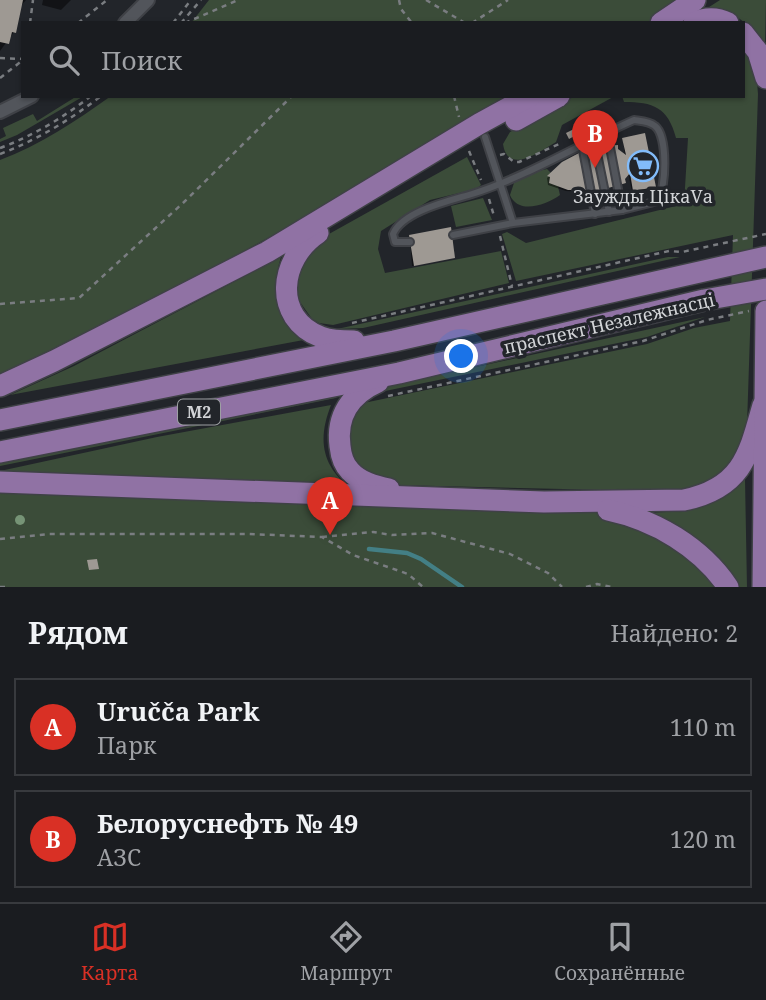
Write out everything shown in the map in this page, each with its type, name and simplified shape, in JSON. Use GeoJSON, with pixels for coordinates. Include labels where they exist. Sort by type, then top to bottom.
{"type":"FeatureCollection","features":[{"type":"Feature","properties":{"kind":"highway"},"geometry":{"type":"LineString","coordinates":[[664,21],[695,0]]}},
{"type":"Feature","properties":{"kind":"highway"},"geometry":{"type":"LineString","coordinates":[[698,21],[704,18],[724,21]]}},
{"type":"Feature","properties":{"kind":"highway"},"geometry":{"type":"LineString","coordinates":[[745,36],[758,52],[766,78]]}},
{"type":"Feature","properties":{"kind":"highway"},"geometry":{"type":"LineString","coordinates":[[0,386],[54,361],[477,143],[528,98]]}},
{"type":"Feature","properties":{"kind":"highway"},"geometry":{"type":"LineString","coordinates":[[384,343],[328,340],[306,329],[299,322],[288,303],[286,292],[289,269],[300,248],[315,235],[556,98]]}},
{"type":"Feature","properties":{"kind":"highway","name":"праспект Незалежнасці"},"geometry":{"type":"LineString","coordinates":[[0,420],[384,343],[766,257]]}},
{"type":"Feature","properties":{"kind":"highway","name":"праспект Незалежнасці"},"geometry":{"type":"LineString","coordinates":[[0,452],[706,310],[766,289]]}},
{"type":"Feature","properties":{"kind":"highway"},"geometry":{"type":"LineString","coordinates":[[760,310],[763,587]]}},
{"type":"Feature","properties":{"kind":"highway"},"geometry":{"type":"LineString","coordinates":[[399,373],[366,387],[349,402],[343,413],[339,436],[342,460],[349,471],[369,484],[436,497]]}},
{"type":"Feature","properties":{"kind":"highway"},"geometry":{"type":"LineString","coordinates":[[0,482],[544,502],[654,502],[701,496],[715,490],[741,467],[748,456],[763,405]]}},
{"type":"Feature","properties":{"kind":"highway"},"geometry":{"type":"LineString","coordinates":[[544,502],[594,507],[632,515],[657,526],[698,555],[728,587]]}},
{"type":"Feature","properties":{"kind":"street"},"geometry":{"type":"LineString","coordinates":[[127,21],[148,0]]}},
{"type":"Feature","properties":{"kind":"street"},"geometry":{"type":"LineString","coordinates":[[0,112],[28,98]]}},
{"type":"Feature","properties":{"kind":"lane"},"geometry":{"type":"LineString","coordinates":[[410,242],[395,242],[393,234],[396,227],[433,205],[501,184],[634,120],[655,125],[662,137],[663,193],[658,201],[622,210],[513,223],[453,235]]}},
{"type":"Feature","properties":{"kind":"lane"},"geometry":{"type":"LineString","coordinates":[[607,132],[622,210]]}},
{"type":"Feature","properties":{"kind":"lane"},"geometry":{"type":"LineString","coordinates":[[594,139],[609,212]]}},
{"type":"Feature","properties":{"kind":"lane"},"geometry":{"type":"LineString","coordinates":[[477,143],[493,158],[513,223]]}},
{"type":"Feature","properties":{"kind":"lane"},"geometry":{"type":"LineString","coordinates":[[582,145],[595,214]]}},
{"type":"Feature","properties":{"kind":"path"},"geometry":{"type":"LineString","coordinates":[[30,21],[33,0]]}},
{"type":"Feature","properties":{"kind":"path"},"geometry":{"type":"LineString","coordinates":[[81,21],[107,0]]}},
{"type":"Feature","properties":{"kind":"path"},"geometry":{"type":"LineString","coordinates":[[175,21],[191,0]]}},
{"type":"Feature","properties":{"kind":"path"},"geometry":{"type":"LineString","coordinates":[[185,21],[201,0]]}},
{"type":"Feature","properties":{"kind":"path"},"geometry":{"type":"LineString","coordinates":[[188,21],[238,0]]}},
{"type":"Feature","properties":{"kind":"path"},"geometry":{"type":"LineString","coordinates":[[399,0],[401,9],[410,21]]}},
{"type":"Feature","properties":{"kind":"path"},"geometry":{"type":"LineString","coordinates":[[426,0],[462,21]]}},
{"type":"Feature","properties":{"kind":"path"},"geometry":{"type":"LineString","coordinates":[[475,21],[508,0]]}},
{"type":"Feature","properties":{"kind":"path"},"geometry":{"type":"LineString","coordinates":[[0,58],[21,59]]}},
{"type":"Feature","properties":{"kind":"path"},"geometry":{"type":"LineString","coordinates":[[0,78],[21,61]]}},
{"type":"Feature","properties":{"kind":"path"},"geometry":{"type":"LineString","coordinates":[[0,148],[21,140],[75,109],[89,98]]}},
{"type":"Feature","properties":{"kind":"path"},"geometry":{"type":"LineString","coordinates":[[0,154],[23,145],[67,120],[98,98]]}},
{"type":"Feature","properties":{"kind":"path"},"geometry":{"type":"LineString","coordinates":[[0,304],[79,298],[183,203],[290,98]]}},
{"type":"Feature","properties":{"kind":"path"},"geometry":{"type":"LineString","coordinates":[[477,143],[493,158],[504,154],[514,162],[557,144],[573,149]]}},
{"type":"Feature","properties":{"kind":"path"},"geometry":{"type":"LineString","coordinates":[[477,143],[484,190]]}},
{"type":"Feature","properties":{"kind":"path"},"geometry":{"type":"LineString","coordinates":[[710,246],[766,234]]}},
{"type":"Feature","properties":{"kind":"path"},"geometry":{"type":"LineString","coordinates":[[508,269],[512,286]]}},
{"type":"Feature","properties":{"kind":"path"},"geometry":{"type":"LineString","coordinates":[[706,310],[760,310]]}},
{"type":"Feature","properties":{"kind":"path"},"geometry":{"type":"LineString","coordinates":[[0,539],[49,534],[249,534],[322,537],[373,532],[391,535],[432,533],[510,555],[548,573],[562,587]]}},
{"type":"Feature","properties":{"kind":"path"},"geometry":{"type":"LineString","coordinates":[[322,537],[353,555],[408,574],[423,587]]}},
{"type":"Feature","properties":{"kind":"path"},"geometry":{"type":"LineString","coordinates":[[586,587],[597,583],[612,587]]}},
{"type":"Feature","properties":{"kind":"path"},"geometry":{"type":"LineString","coordinates":[[0,587],[10,587]]}},
{"type":"Feature","properties":{"kind":"green space"},"geometry":{"type":"Polygon","coordinates":[[[209,0],[687,0],[653,21],[193,21],[209,0]]]}},
{"type":"Feature","properties":{"kind":"green space"},"geometry":{"type":"Polygon","coordinates":[[[720,0],[766,0],[765,47],[745,21],[706,9],[720,0]]]}},
{"type":"Feature","properties":{"kind":"green space"},"geometry":{"type":"Polygon","coordinates":[[[745,46],[756,70],[758,94],[747,425],[733,467],[693,492],[393,485],[358,471],[344,432],[354,405],[647,344],[694,328],[730,321],[733,235],[516,281],[502,234],[507,232],[526,243],[684,204],[688,138],[676,138],[669,119],[658,108],[643,103],[624,102],[623,98],[745,98],[745,46]]]}},
{"type":"Feature","properties":{"kind":"green space"},"geometry":{"type":"Polygon","coordinates":[[[74,98],[81,98],[0,142],[0,139],[6,136],[3,128],[33,114],[37,121],[74,98]]]}},
{"type":"Feature","properties":{"kind":"green space"},"geometry":{"type":"Polygon","coordinates":[[[108,98],[515,98],[419,156],[56,353],[0,380],[0,160],[57,132],[108,98]]]}},
{"type":"Feature","properties":{"kind":"green space"},"geometry":{"type":"Polygon","coordinates":[[[571,98],[611,98],[562,125],[556,142],[534,155],[518,160],[511,158],[503,144],[510,132],[571,98]]]}},
{"type":"Feature","properties":{"kind":"green space"},"geometry":{"type":"Polygon","coordinates":[[[467,157],[481,185],[476,189],[430,200],[381,231],[378,249],[385,273],[501,251],[509,283],[333,325],[312,319],[296,291],[297,268],[320,239],[467,157]]]}},
{"type":"Feature","properties":{"kind":"green space"},"geometry":{"type":"Polygon","coordinates":[[[547,169],[556,178],[560,195],[533,206],[519,205],[514,201],[510,195],[514,183],[534,172],[547,169]]]}},
{"type":"Feature","properties":{"kind":"green space"},"geometry":{"type":"Polygon","coordinates":[[[483,198],[492,220],[456,227],[451,206],[483,198]]]}},
{"type":"Feature","properties":{"kind":"green space"},"geometry":{"type":"Polygon","coordinates":[[[281,257],[278,293],[287,311],[309,339],[10,395],[74,366],[281,257]]]}},
{"type":"Feature","properties":{"kind":"green space"},"geometry":{"type":"Polygon","coordinates":[[[668,257],[680,257],[363,328],[337,329],[668,257]]]}},
{"type":"Feature","properties":{"kind":"green space"},"geometry":{"type":"Polygon","coordinates":[[[705,317],[647,337],[361,396],[370,390],[705,317]]]}},
{"type":"Feature","properties":{"kind":"green space"},"geometry":{"type":"Polygon","coordinates":[[[341,392],[336,398],[0,466],[0,460],[341,392]]]}},
{"type":"Feature","properties":{"kind":"green space"},"geometry":{"type":"Polygon","coordinates":[[[331,405],[324,430],[325,452],[334,472],[352,490],[0,476],[0,471],[157,437],[331,405]]]}},
{"type":"Feature","properties":{"kind":"green space"},"geometry":{"type":"Polygon","coordinates":[[[745,479],[747,587],[738,587],[648,513],[688,510],[713,503],[745,479]]]}},
{"type":"Feature","properties":{"kind":"green space"},"geometry":{"type":"Polygon","coordinates":[[[0,488],[591,510],[612,515],[668,540],[719,587],[0,587],[0,488]]]}},
{"type":"Feature","properties":{"kind":"building"},"geometry":{"type":"Polygon","coordinates":[[[0,0],[23,0],[16,33],[12,32],[9,44],[0,42],[0,0]]]}},
{"type":"Feature","properties":{"kind":"building"},"geometry":{"type":"Polygon","coordinates":[[[584,124],[587,129],[569,139],[566,133],[584,124]]]}},
{"type":"Feature","properties":{"kind":"building"},"geometry":{"type":"Polygon","coordinates":[[[645,133],[656,187],[633,191],[630,173],[625,179],[626,183],[601,190],[568,190],[549,183],[550,177],[547,176],[562,162],[579,153],[618,145],[618,149],[626,155],[622,138],[645,133]]]}},
{"type":"Feature","properties":{"kind":"building"},"geometry":{"type":"Polygon","coordinates":[[[451,227],[455,258],[414,266],[409,235],[451,227]]]}},
{"type":"Feature","properties":{"kind":"building"},"geometry":{"type":"Polygon","coordinates":[[[97,559],[99,569],[89,570],[87,560],[97,559]]]}},
{"type":"Feature","properties":{"kind":"waterway"},"geometry":{"type":"LineString","coordinates":[[369,549],[407,553],[421,559],[462,587]]}},
{"type":"Feature","properties":{"kind":"place","name":"Заужды ЦікаVа"},"geometry":{"type":"Point","coordinates":[643,166]}},
{"type":"Feature","properties":{"kind":"place","name":"Белоруснефть № 49"},"geometry":{"type":"Point","coordinates":[595,168]}},
{"type":"Feature","properties":{"kind":"place","name":"Uručča Park"},"geometry":{"type":"Point","coordinates":[330,535]}}]}
